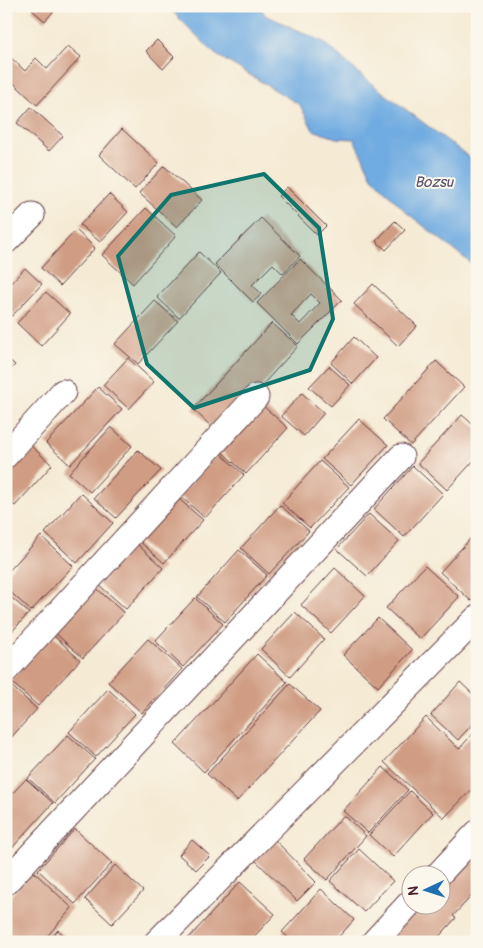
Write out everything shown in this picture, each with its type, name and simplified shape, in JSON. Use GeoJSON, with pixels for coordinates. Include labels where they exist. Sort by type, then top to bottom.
{"type":"FeatureCollection","features":[{"type":"Feature","properties":{"kind":"street"},"geometry":{"type":"LineString","coordinates":[[6,241],[32,215]]}},
{"type":"Feature","properties":{"kind":"street"},"geometry":{"type":"LineString","coordinates":[[6,454],[63,392]]}},
{"type":"Feature","properties":{"kind":"street"},"geometry":{"type":"LineString","coordinates":[[6,670],[256,397]]}},
{"type":"Feature","properties":{"kind":"street"},"geometry":{"type":"LineString","coordinates":[[6,882],[401,458]]}},
{"type":"Feature","properties":{"kind":"street"},"geometry":{"type":"LineString","coordinates":[[157,942],[477,618]]}},
{"type":"Feature","properties":{"kind":"street"},"geometry":{"type":"LineString","coordinates":[[446,866],[477,833]]}},
{"type":"Feature","properties":{"kind":"street"},"geometry":{"type":"LineString","coordinates":[[374,942],[400,914]]}},
{"type":"Feature","properties":{"kind":"highlighted area"},"geometry":{"type":"Polygon","coordinates":[[[264,174],[319,228],[333,319],[310,370],[194,408],[147,364],[118,256],[171,195],[264,174]]]}},
{"type":"Feature","properties":{"kind":"water","name":"Bozsu"},"geometry":{"type":"Polygon","coordinates":[[[167,6],[260,6],[265,15],[324,42],[364,78],[477,163],[477,268],[406,212],[372,177],[354,139],[336,138],[313,130],[300,105],[215,54],[167,6]]]}},
{"type":"Feature","properties":{"kind":"building"},"geometry":{"type":"Polygon","coordinates":[[[36,6],[58,6],[45,21],[32,10],[36,6]]]}},
{"type":"Feature","properties":{"kind":"building"},"geometry":{"type":"Polygon","coordinates":[[[157,40],[174,57],[163,69],[146,51],[157,40]]]}},
{"type":"Feature","properties":{"kind":"building"},"geometry":{"type":"Polygon","coordinates":[[[68,46],[81,57],[37,105],[6,76],[6,53],[25,71],[36,58],[47,69],[68,46]]]}},
{"type":"Feature","properties":{"kind":"building"},"geometry":{"type":"Polygon","coordinates":[[[31,107],[63,136],[49,151],[17,123],[31,107]]]}},
{"type":"Feature","properties":{"kind":"building"},"geometry":{"type":"Polygon","coordinates":[[[122,129],[159,163],[135,189],[99,155],[122,129]]]}},
{"type":"Feature","properties":{"kind":"building"},"geometry":{"type":"Polygon","coordinates":[[[164,166],[202,200],[177,227],[139,193],[164,166]]]}},
{"type":"Feature","properties":{"kind":"building"},"geometry":{"type":"Polygon","coordinates":[[[287,187],[326,226],[317,235],[278,196],[287,187]]]}},
{"type":"Feature","properties":{"kind":"building"},"geometry":{"type":"Polygon","coordinates":[[[109,194],[128,212],[100,242],[80,225],[109,194]]]}},
{"type":"Feature","properties":{"kind":"building"},"geometry":{"type":"Polygon","coordinates":[[[146,208],[176,236],[133,284],[102,255],[146,208]]]}},
{"type":"Feature","properties":{"kind":"building"},"geometry":{"type":"Polygon","coordinates":[[[261,218],[300,256],[283,274],[273,264],[252,285],[262,294],[253,302],[215,264],[261,218]]]}},
{"type":"Feature","properties":{"kind":"building"},"geometry":{"type":"Polygon","coordinates":[[[395,221],[405,230],[386,250],[376,241],[395,221]]]}},
{"type":"Feature","properties":{"kind":"building"},"geometry":{"type":"Polygon","coordinates":[[[76,230],[95,248],[60,286],[41,268],[76,230]]]}},
{"type":"Feature","properties":{"kind":"building"},"geometry":{"type":"Polygon","coordinates":[[[199,252],[221,273],[179,318],[157,297],[199,252]]]}},
{"type":"Feature","properties":{"kind":"building"},"geometry":{"type":"Polygon","coordinates":[[[300,259],[342,300],[298,344],[257,303],[300,259]],[[311,294],[291,315],[300,324],[320,303],[311,294]]]}},
{"type":"Feature","properties":{"kind":"building"},"geometry":{"type":"Polygon","coordinates":[[[25,268],[42,284],[12,316],[6,310],[6,288],[25,268]]]}},
{"type":"Feature","properties":{"kind":"building"},"geometry":{"type":"Polygon","coordinates":[[[373,284],[417,326],[398,346],[354,304],[373,284]]]}},
{"type":"Feature","properties":{"kind":"building"},"geometry":{"type":"Polygon","coordinates":[[[46,292],[70,314],[41,346],[17,323],[46,292]]]}},
{"type":"Feature","properties":{"kind":"building"},"geometry":{"type":"Polygon","coordinates":[[[155,301],[178,321],[138,364],[115,344],[155,301]]]}},
{"type":"Feature","properties":{"kind":"building"},"geometry":{"type":"Polygon","coordinates":[[[272,323],[298,346],[218,433],[193,409],[272,323]]]}},
{"type":"Feature","properties":{"kind":"building"},"geometry":{"type":"Polygon","coordinates":[[[354,337],[376,358],[353,384],[331,363],[354,337]]]}},
{"type":"Feature","properties":{"kind":"building"},"geometry":{"type":"Polygon","coordinates":[[[6,357],[15,365],[6,374],[6,357]]]}},
{"type":"Feature","properties":{"kind":"building"},"geometry":{"type":"Polygon","coordinates":[[[128,358],[154,382],[129,409],[103,385],[128,358]]]}},
{"type":"Feature","properties":{"kind":"building"},"geometry":{"type":"Polygon","coordinates":[[[436,361],[464,387],[411,445],[383,419],[436,361]]]}},
{"type":"Feature","properties":{"kind":"building"},"geometry":{"type":"Polygon","coordinates":[[[329,366],[350,385],[331,406],[309,387],[329,366]]]}},
{"type":"Feature","properties":{"kind":"building"},"geometry":{"type":"Polygon","coordinates":[[[98,387],[122,409],[70,465],[46,443],[98,387]]]}},
{"type":"Feature","properties":{"kind":"building"},"geometry":{"type":"Polygon","coordinates":[[[302,393],[324,413],[304,436],[281,416],[302,393]]]}},
{"type":"Feature","properties":{"kind":"building"},"geometry":{"type":"Polygon","coordinates":[[[262,405],[288,428],[246,474],[221,451],[262,405]]]}},
{"type":"Feature","properties":{"kind":"building"},"geometry":{"type":"Polygon","coordinates":[[[462,415],[477,428],[477,457],[447,490],[418,463],[462,415]]]}},
{"type":"Feature","properties":{"kind":"building"},"geometry":{"type":"Polygon","coordinates":[[[359,419],[388,445],[351,485],[322,459],[359,419]]]}},
{"type":"Feature","properties":{"kind":"building"},"geometry":{"type":"Polygon","coordinates":[[[111,427],[132,446],[90,492],[69,473],[111,427]]]}},
{"type":"Feature","properties":{"kind":"building"},"geometry":{"type":"Polygon","coordinates":[[[27,442],[52,465],[15,506],[6,498],[6,465],[27,442]]]}},
{"type":"Feature","properties":{"kind":"building"},"geometry":{"type":"Polygon","coordinates":[[[138,450],[161,470],[116,518],[94,498],[138,450]]]}},
{"type":"Feature","properties":{"kind":"building"},"geometry":{"type":"Polygon","coordinates":[[[219,452],[244,475],[205,518],[180,496],[219,452]]]}},
{"type":"Feature","properties":{"kind":"building"},"geometry":{"type":"Polygon","coordinates":[[[320,461],[349,487],[310,528],[282,503],[320,461]]]}},
{"type":"Feature","properties":{"kind":"building"},"geometry":{"type":"Polygon","coordinates":[[[413,466],[443,494],[404,537],[374,509],[413,466]]]}},
{"type":"Feature","properties":{"kind":"building"},"geometry":{"type":"Polygon","coordinates":[[[81,493],[113,523],[77,563],[45,533],[81,493]]]}},
{"type":"Feature","properties":{"kind":"building"},"geometry":{"type":"Polygon","coordinates":[[[177,497],[203,520],[164,563],[138,540],[177,497]]]}},
{"type":"Feature","properties":{"kind":"building"},"geometry":{"type":"Polygon","coordinates":[[[280,505],[309,531],[269,574],[241,548],[280,505]]]}},
{"type":"Feature","properties":{"kind":"building"},"geometry":{"type":"Polygon","coordinates":[[[369,514],[399,541],[367,576],[337,549],[369,514]]]}},
{"type":"Feature","properties":{"kind":"building"},"geometry":{"type":"Polygon","coordinates":[[[41,536],[73,566],[31,611],[6,588],[6,574],[41,536]]]}},
{"type":"Feature","properties":{"kind":"building"},"geometry":{"type":"Polygon","coordinates":[[[471,538],[477,543],[477,594],[471,601],[440,572],[471,538]]]}},
{"type":"Feature","properties":{"kind":"building"},"geometry":{"type":"Polygon","coordinates":[[[136,543],[163,568],[126,609],[98,584],[136,543]]]}},
{"type":"Feature","properties":{"kind":"building"},"geometry":{"type":"Polygon","coordinates":[[[239,550],[267,575],[225,622],[197,597],[239,550]]]}},
{"type":"Feature","properties":{"kind":"building"},"geometry":{"type":"Polygon","coordinates":[[[425,566],[459,597],[420,639],[386,608],[425,566]]]}},
{"type":"Feature","properties":{"kind":"building"},"geometry":{"type":"Polygon","coordinates":[[[335,568],[365,596],[331,633],[301,605],[335,568]]]}},
{"type":"Feature","properties":{"kind":"building"},"geometry":{"type":"Polygon","coordinates":[[[95,587],[124,613],[83,658],[54,632],[95,587]]]}},
{"type":"Feature","properties":{"kind":"building"},"geometry":{"type":"Polygon","coordinates":[[[6,593],[29,613],[6,638],[6,593]]]}},
{"type":"Feature","properties":{"kind":"building"},"geometry":{"type":"Polygon","coordinates":[[[195,598],[223,624],[183,667],[155,641],[195,598]]]}},
{"type":"Feature","properties":{"kind":"building"},"geometry":{"type":"Polygon","coordinates":[[[295,612],[324,639],[290,677],[261,649],[295,612]]]}},
{"type":"Feature","properties":{"kind":"building"},"geometry":{"type":"Polygon","coordinates":[[[378,618],[412,650],[378,687],[343,655],[378,618]]]}},
{"type":"Feature","properties":{"kind":"building"},"geometry":{"type":"Polygon","coordinates":[[[52,634],[80,660],[38,706],[10,681],[52,634]]]}},
{"type":"Feature","properties":{"kind":"building"},"geometry":{"type":"Polygon","coordinates":[[[148,639],[182,669],[142,713],[108,682],[148,639]]]}},
{"type":"Feature","properties":{"kind":"building"},"geometry":{"type":"Polygon","coordinates":[[[257,654],[287,682],[204,772],[175,744],[257,654]]]}},
{"type":"Feature","properties":{"kind":"building"},"geometry":{"type":"Polygon","coordinates":[[[460,682],[477,698],[477,719],[458,740],[431,715],[460,682]]]}},
{"type":"Feature","properties":{"kind":"building"},"geometry":{"type":"Polygon","coordinates":[[[8,683],[37,709],[6,743],[6,685],[8,683]]]}},
{"type":"Feature","properties":{"kind":"building"},"geometry":{"type":"Polygon","coordinates":[[[290,684],[320,711],[237,801],[207,774],[290,684]]]}},
{"type":"Feature","properties":{"kind":"building"},"geometry":{"type":"Polygon","coordinates":[[[108,689],[135,714],[96,757],[69,732],[108,689]]]}},
{"type":"Feature","properties":{"kind":"building"},"geometry":{"type":"Polygon","coordinates":[[[426,717],[459,749],[477,729],[477,784],[444,818],[384,762],[426,717]]]}},
{"type":"Feature","properties":{"kind":"building"},"geometry":{"type":"Polygon","coordinates":[[[68,735],[95,759],[55,803],[28,778],[68,735]]]}},
{"type":"Feature","properties":{"kind":"building"},"geometry":{"type":"Polygon","coordinates":[[[383,767],[408,790],[368,833],[343,811],[383,767]]]}},
{"type":"Feature","properties":{"kind":"building"},"geometry":{"type":"Polygon","coordinates":[[[26,779],[53,803],[13,847],[6,841],[6,800],[26,779]]]}},
{"type":"Feature","properties":{"kind":"building"},"geometry":{"type":"Polygon","coordinates":[[[410,791],[433,813],[393,857],[369,835],[410,791]]]}},
{"type":"Feature","properties":{"kind":"building"},"geometry":{"type":"Polygon","coordinates":[[[344,815],[366,836],[327,880],[304,859],[344,815]]]}},
{"type":"Feature","properties":{"kind":"building"},"geometry":{"type":"Polygon","coordinates":[[[75,829],[112,863],[75,904],[38,870],[75,829]]]}},
{"type":"Feature","properties":{"kind":"building"},"geometry":{"type":"Polygon","coordinates":[[[274,839],[316,882],[297,901],[254,859],[274,839]]]}},
{"type":"Feature","properties":{"kind":"building"},"geometry":{"type":"Polygon","coordinates":[[[192,840],[210,856],[196,870],[179,855],[192,840]]]}},
{"type":"Feature","properties":{"kind":"building"},"geometry":{"type":"Polygon","coordinates":[[[477,843],[477,890],[453,916],[456,918],[434,942],[385,942],[410,916],[450,916],[450,871],[477,843]]]}},
{"type":"Feature","properties":{"kind":"building"},"geometry":{"type":"Polygon","coordinates":[[[359,849],[393,881],[364,912],[330,881],[359,849]]]}},
{"type":"Feature","properties":{"kind":"building"},"geometry":{"type":"Polygon","coordinates":[[[115,865],[143,891],[112,924],[85,899],[115,865]]]}},
{"type":"Feature","properties":{"kind":"building"},"geometry":{"type":"Polygon","coordinates":[[[33,871],[72,908],[42,942],[14,942],[6,934],[6,901],[33,871]]]}},
{"type":"Feature","properties":{"kind":"building"},"geometry":{"type":"Polygon","coordinates":[[[240,882],[275,914],[249,942],[185,942],[240,882]]]}},
{"type":"Feature","properties":{"kind":"building"},"geometry":{"type":"Polygon","coordinates":[[[321,889],[354,920],[334,942],[293,942],[282,932],[321,889]]]}},
{"type":"Feature","properties":{"kind":"building"},"geometry":{"type":"Polygon","coordinates":[[[58,930],[71,942],[47,942],[58,930]]]}}]}
